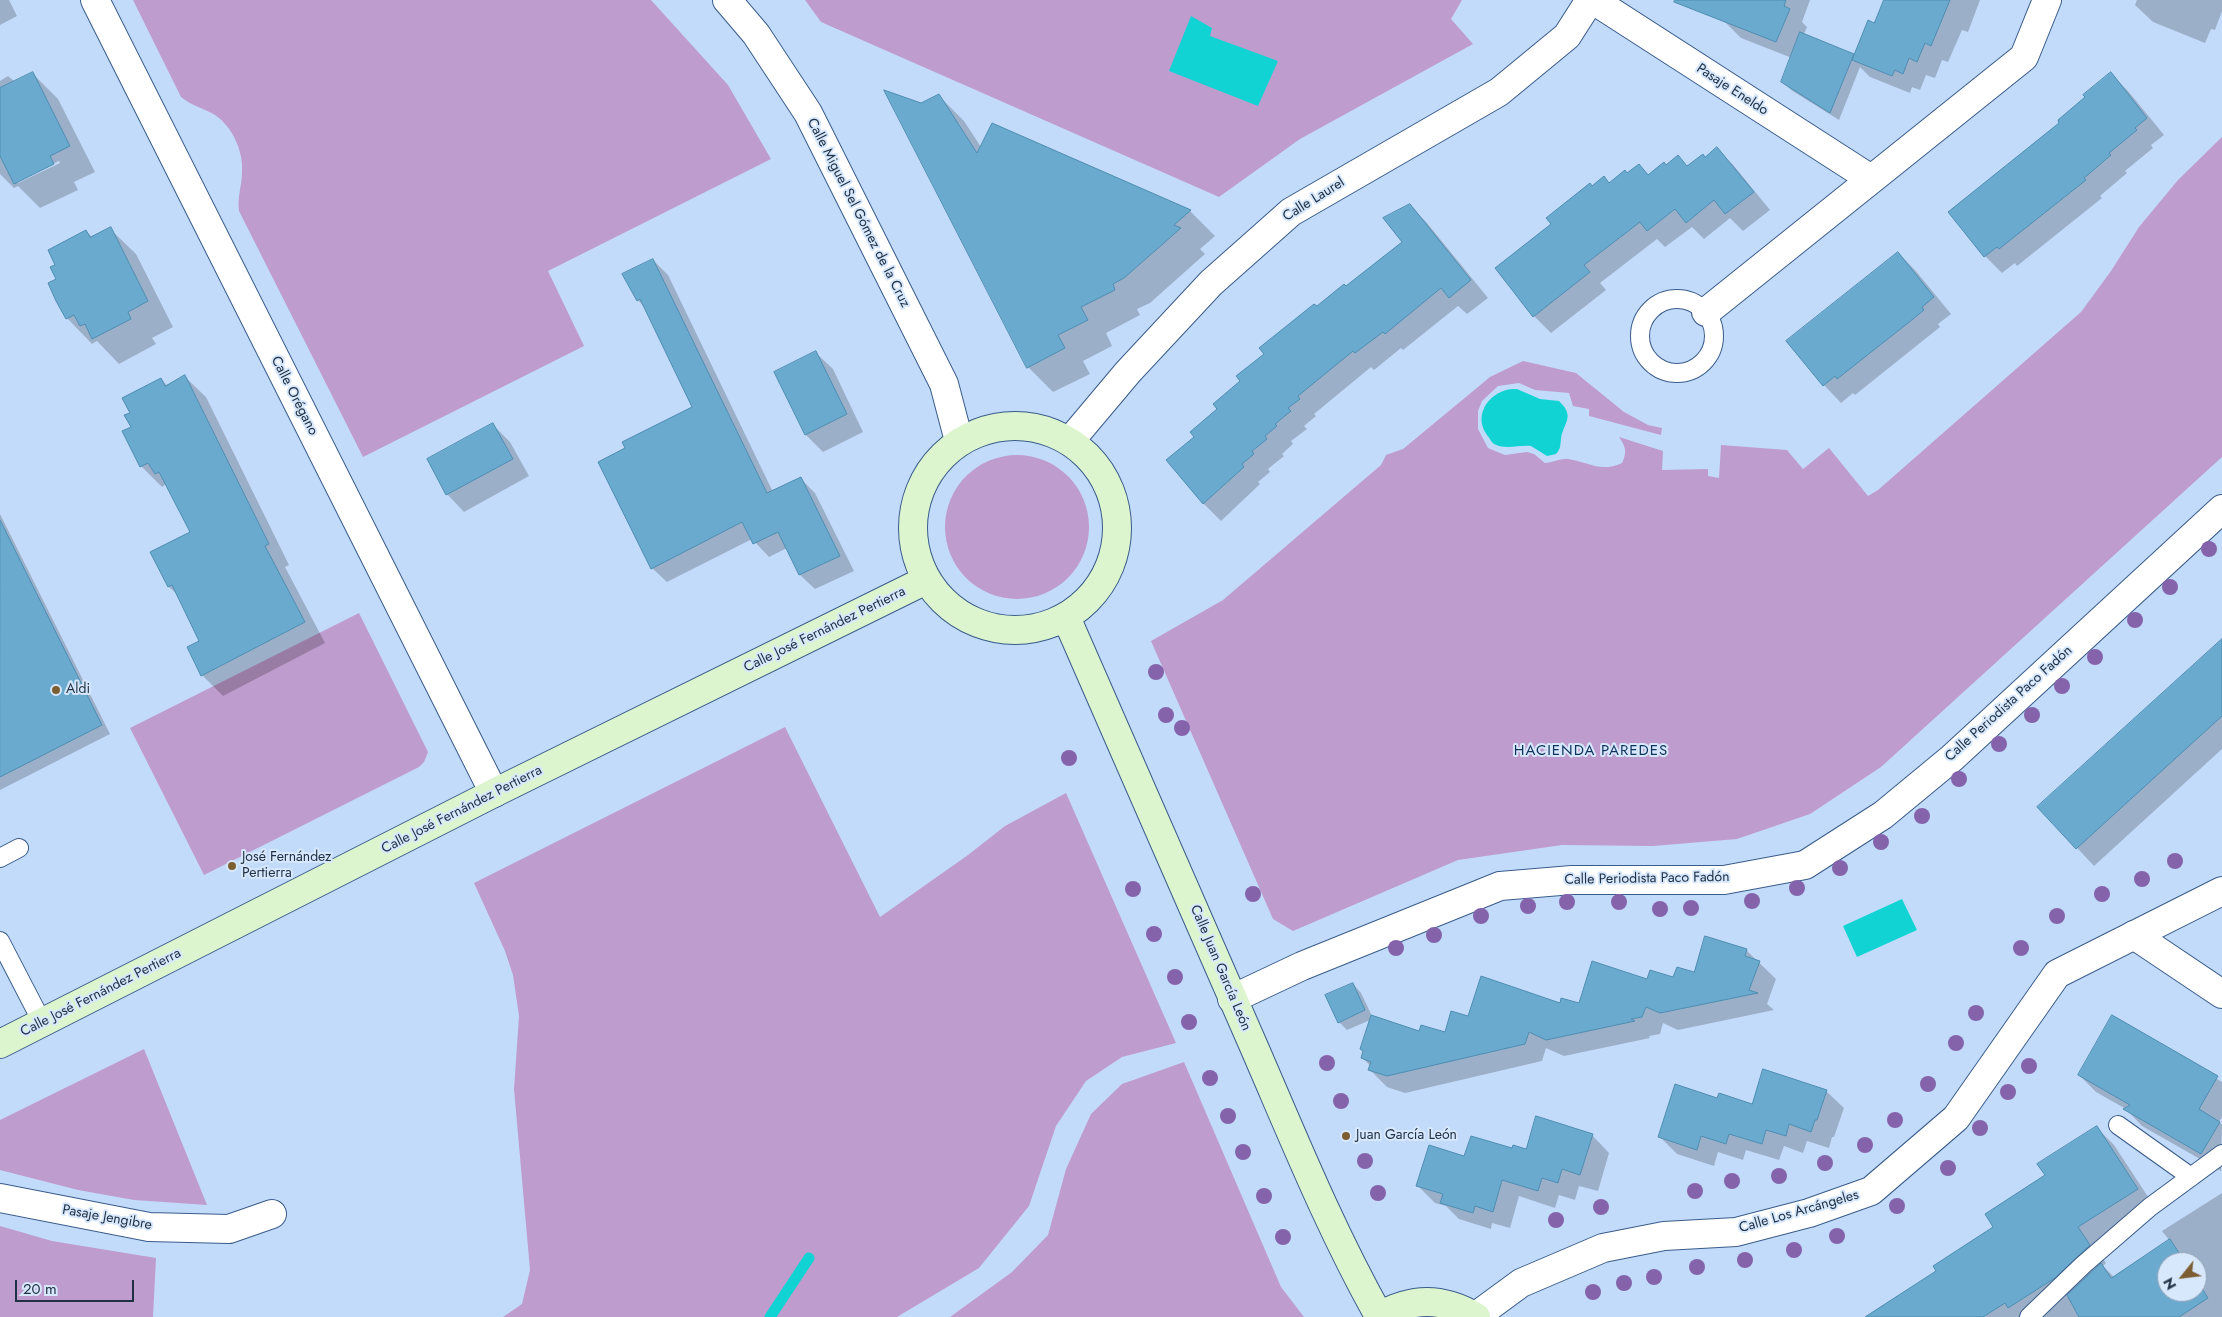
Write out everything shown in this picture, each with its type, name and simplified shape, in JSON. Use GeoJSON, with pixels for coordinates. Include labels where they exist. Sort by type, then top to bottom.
{"type":"FeatureCollection","features":[{"type":"Feature","properties":{"kind":"main road"},"geometry":{"type":"LineString","coordinates":[[1015,424],[1044,429],[1070,441],[1096,465],[1112,496],[1117,531],[1111,565],[1092,595],[1066,618],[1036,629],[1004,630],[974,622],[946,604],[926,580],[915,551],[912,519],[920,489],[936,462],[959,441],[986,428],[1015,424]]}},
{"type":"Feature","properties":{"kind":"main road","name":"Calle José Fernández Pertierra"},"geometry":{"type":"LineString","coordinates":[[0,1044],[494,793],[926,580]]}},
{"type":"Feature","properties":{"kind":"main road","name":"Calle Juan García León"},"geometry":{"type":"LineString","coordinates":[[1066,618],[1161,832],[1301,1158],[1343,1250],[1378,1317]]}},
{"type":"Feature","properties":{"kind":"main road"},"geometry":{"type":"LineString","coordinates":[[1378,1317],[1402,1305],[1427,1301],[1453,1305],[1476,1317]]}},
{"type":"Feature","properties":{"kind":"street","name":"Calle Orégano"},"geometry":{"type":"LineString","coordinates":[[95,0],[494,793]]}},
{"type":"Feature","properties":{"kind":"street","name":"Calle Miguel Sel Gómez de la Cruz"},"geometry":{"type":"LineString","coordinates":[[727,0],[756,34],[808,113],[944,384],[959,441]]}},
{"type":"Feature","properties":{"kind":"street","name":"Pasaje Eneldo"},"geometry":{"type":"LineString","coordinates":[[1592,0],[1871,179]]}},
{"type":"Feature","properties":{"kind":"street","name":"Calle Laurel"},"geometry":{"type":"LineString","coordinates":[[1070,441],[1128,372],[1211,282],[1291,212],[1499,92],[1567,36],[1592,0]]}},
{"type":"Feature","properties":{"kind":"street"},"geometry":{"type":"LineString","coordinates":[[1706,312],[2024,57],[2047,0]]}},
{"type":"Feature","properties":{"kind":"street","name":"Calle Periodista Paco Fadón"},"geometry":{"type":"LineString","coordinates":[[1232,999],[1321,958],[1500,886],[1572,880],[1724,880],[1805,865],[1883,815],[1952,758],[2222,509]]}},
{"type":"Feature","properties":{"kind":"street","name":"Calle Los Arcángeles"},"geometry":{"type":"LineString","coordinates":[[1476,1317],[1521,1283],[1603,1248],[1664,1236],[1736,1232],[1809,1212],[1871,1191],[1956,1118],[2058,974],[2222,891]]}},
{"type":"Feature","properties":{"kind":"street"},"geometry":{"type":"LineString","coordinates":[[2134,935],[2222,994]]}},
{"type":"Feature","properties":{"kind":"street","name":"Pasaje Jengibre"},"geometry":{"type":"LineString","coordinates":[[0,1198],[150,1227],[229,1230],[272,1214]]}},
{"type":"Feature","properties":{"kind":"lane"},"geometry":{"type":"LineString","coordinates":[[1669,300],[1683,300],[1696,304],[1706,312],[1712,324],[1714,336],[1712,349],[1703,362],[1690,371],[1674,373],[1659,368],[1647,357],[1641,343],[1642,327],[1648,314],[1657,305],[1669,300]]}},
{"type":"Feature","properties":{"kind":"lane"},"geometry":{"type":"LineString","coordinates":[[0,858],[19,848]]}},
{"type":"Feature","properties":{"kind":"lane"},"geometry":{"type":"LineString","coordinates":[[0,941],[42,1022]]}},
{"type":"Feature","properties":{"kind":"lane"},"geometry":{"type":"LineString","coordinates":[[2118,1125],[2191,1177]]}},
{"type":"Feature","properties":{"kind":"lane"},"geometry":{"type":"LineString","coordinates":[[2030,1317],[2083,1266],[2150,1207],[2222,1154]]}},
{"type":"Feature","properties":{"kind":"shaded area"},"geometry":{"type":"Polygon","coordinates":[[[133,0],[651,0],[728,85],[771,159],[548,271],[584,346],[363,457],[239,211],[242,164],[236,140],[227,126],[215,115],[189,103],[181,97],[133,0]]]}},
{"type":"Feature","properties":{"kind":"shaded area"},"geometry":{"type":"Polygon","coordinates":[[[805,0],[1462,0],[1451,19],[1473,44],[1300,139],[1219,197],[821,22],[805,0]]]}},
{"type":"Feature","properties":{"kind":"shaded area"},"geometry":{"type":"Polygon","coordinates":[[[1191,16],[1212,28],[1210,36],[1278,61],[1258,106],[1169,71],[1191,16]]]}},
{"type":"Feature","properties":{"kind":"shaded area"},"geometry":{"type":"Polygon","coordinates":[[[2222,137],[2222,457],[1881,767],[1810,814],[1737,839],[1653,846],[1562,845],[1458,860],[1293,931],[1273,919],[1151,641],[1223,600],[1381,465],[1386,455],[1403,449],[1490,377],[1523,361],[1576,373],[1624,412],[1648,425],[1662,428],[1661,435],[1589,416],[1589,409],[1573,406],[1569,393],[1535,390],[1519,383],[1498,386],[1482,401],[1478,411],[1478,429],[1488,448],[1505,455],[1527,452],[1534,454],[1545,463],[1568,459],[1601,467],[1614,466],[1622,463],[1624,459],[1625,450],[1619,437],[1663,451],[1662,470],[1708,469],[1708,476],[1719,478],[1721,445],[1787,450],[1803,469],[1829,448],[1868,496],[1878,490],[2081,312],[2111,271],[2139,227],[2178,180],[2222,137]]]}},
{"type":"Feature","properties":{"kind":"shaded area"},"geometry":{"type":"Polygon","coordinates":[[[1517,389],[1540,399],[1559,401],[1567,411],[1568,416],[1562,433],[1560,448],[1556,454],[1547,456],[1531,446],[1499,446],[1493,443],[1487,435],[1483,427],[1482,418],[1483,410],[1487,403],[1500,392],[1517,389]]]}},
{"type":"Feature","properties":{"kind":"shaded area"},"geometry":{"type":"Polygon","coordinates":[[[1017,455],[1045,460],[1068,476],[1084,499],[1089,527],[1084,555],[1068,578],[1045,594],[1017,599],[989,594],[966,578],[950,555],[945,527],[950,499],[966,476],[989,460],[1017,455]]]}},
{"type":"Feature","properties":{"kind":"shaded area"},"geometry":{"type":"Polygon","coordinates":[[[359,613],[428,752],[424,762],[419,767],[204,875],[130,728],[359,613]]]}},
{"type":"Feature","properties":{"kind":"shaded area"},"geometry":{"type":"Polygon","coordinates":[[[785,727],[880,917],[968,855],[1005,826],[1066,793],[1176,1043],[1122,1057],[1086,1081],[1056,1126],[1029,1206],[979,1268],[897,1317],[503,1317],[522,1304],[530,1270],[514,1089],[519,1016],[513,975],[505,951],[474,883],[785,727]]]}},
{"type":"Feature","properties":{"kind":"shaded area"},"geometry":{"type":"Polygon","coordinates":[[[1902,899],[1917,930],[1857,957],[1843,926],[1902,899]]]}},
{"type":"Feature","properties":{"kind":"shaded area"},"geometry":{"type":"Polygon","coordinates":[[[144,1049],[207,1205],[134,1200],[78,1190],[0,1170],[0,1120],[144,1049]]]}},
{"type":"Feature","properties":{"kind":"shaded area"},"geometry":{"type":"Polygon","coordinates":[[[1184,1062],[1281,1287],[1304,1317],[950,1317],[1012,1272],[1048,1235],[1066,1169],[1091,1114],[1122,1084],[1184,1062]]]}},
{"type":"Feature","properties":{"kind":"shaded area"},"geometry":{"type":"Polygon","coordinates":[[[0,1226],[52,1241],[156,1258],[153,1317],[0,1317],[0,1226]]]}},
{"type":"Feature","properties":{"kind":"building"},"geometry":{"type":"Polygon","coordinates":[[[1675,0],[1786,0],[1784,6],[1790,9],[1776,42],[1674,2],[1675,0]]]}},
{"type":"Feature","properties":{"kind":"building"},"geometry":{"type":"Polygon","coordinates":[[[1884,0],[1950,0],[1931,46],[1925,43],[1917,62],[1909,58],[1903,74],[1895,70],[1892,76],[1852,60],[1868,20],[1874,23],[1884,0]]]}},
{"type":"Feature","properties":{"kind":"building"},"geometry":{"type":"Polygon","coordinates":[[[1800,32],[1854,54],[1830,113],[1781,82],[1800,32]]]}},
{"type":"Feature","properties":{"kind":"building"},"geometry":{"type":"Polygon","coordinates":[[[33,72],[70,146],[50,156],[54,164],[14,184],[0,156],[0,88],[33,72]]]}},
{"type":"Feature","properties":{"kind":"building"},"geometry":{"type":"Polygon","coordinates":[[[2111,72],[2147,118],[2135,128],[2137,130],[2109,153],[2111,155],[2084,178],[2086,180],[1999,249],[1997,247],[1984,257],[1948,212],[2059,123],[2058,120],[2085,97],[2083,95],[2111,72]]]}},
{"type":"Feature","properties":{"kind":"building"},"geometry":{"type":"Polygon","coordinates":[[[884,90],[921,103],[939,94],[977,153],[992,123],[1191,210],[1174,225],[1181,228],[1124,278],[1113,284],[1115,290],[1081,307],[1088,320],[1058,335],[1065,348],[1027,368],[884,90]]]}},
{"type":"Feature","properties":{"kind":"building"},"geometry":{"type":"Polygon","coordinates":[[[1717,147],[1754,192],[1725,214],[1714,200],[1686,223],[1675,209],[1647,231],[1640,222],[1584,265],[1590,272],[1533,317],[1495,268],[1551,224],[1546,218],[1590,183],[1592,186],[1604,176],[1609,183],[1625,170],[1627,173],[1639,164],[1648,175],[1664,162],[1666,165],[1678,155],[1687,166],[1703,154],[1705,157],[1717,147]]]}},
{"type":"Feature","properties":{"kind":"building"},"geometry":{"type":"Polygon","coordinates":[[[1410,204],[1471,280],[1449,298],[1441,288],[1385,334],[1383,332],[1355,353],[1353,351],[1298,396],[1300,399],[1288,408],[1291,411],[1275,424],[1277,426],[1265,436],[1267,439],[1252,451],[1254,454],[1242,464],[1244,467],[1203,504],[1166,460],[1194,437],[1190,432],[1217,409],[1213,404],[1240,381],[1236,376],[1264,354],[1259,348],[1314,304],[1317,306],[1344,284],[1346,286],[1402,242],[1383,218],[1410,204]]]}},
{"type":"Feature","properties":{"kind":"building"},"geometry":{"type":"Polygon","coordinates":[[[111,227],[148,301],[128,312],[131,319],[92,339],[85,324],[80,326],[74,315],[66,319],[56,301],[48,283],[56,279],[50,267],[55,265],[48,250],[86,230],[90,237],[111,227]]]}},
{"type":"Feature","properties":{"kind":"building"},"geometry":{"type":"Polygon","coordinates":[[[1898,252],[1934,297],[1922,307],[1924,310],[1908,323],[1837,379],[1835,376],[1823,386],[1786,341],[1898,252]]]}},
{"type":"Feature","properties":{"kind":"building"},"geometry":{"type":"Polygon","coordinates":[[[653,259],[767,493],[801,477],[840,556],[799,575],[778,532],[753,544],[742,522],[651,569],[598,462],[625,448],[622,442],[692,407],[640,299],[637,301],[622,274],[653,259]]]}},
{"type":"Feature","properties":{"kind":"building"},"geometry":{"type":"Polygon","coordinates":[[[816,351],[847,414],[805,435],[774,372],[816,351]]]}},
{"type":"Feature","properties":{"kind":"building"},"geometry":{"type":"Polygon","coordinates":[[[185,375],[269,544],[265,546],[305,622],[201,676],[187,647],[199,641],[172,585],[168,587],[150,552],[190,532],[159,472],[155,474],[148,463],[140,467],[122,431],[131,427],[124,415],[130,413],[122,398],[161,378],[165,386],[185,375]]]}},
{"type":"Feature","properties":{"kind":"building"},"geometry":{"type":"Polygon","coordinates":[[[493,423],[513,459],[446,495],[427,459],[493,423]]]}},
{"type":"Feature","properties":{"kind":"building"},"geometry":{"type":"Polygon","coordinates":[[[0,520],[102,725],[0,777],[0,520]]]}},
{"type":"Feature","properties":{"kind":"building"},"geometry":{"type":"Polygon","coordinates":[[[2222,639],[2222,716],[2076,849],[2037,807],[2222,639]]]}},
{"type":"Feature","properties":{"kind":"building"},"geometry":{"type":"Polygon","coordinates":[[[1705,936],[1747,949],[1745,956],[1760,961],[1749,990],[1758,993],[1660,1013],[1646,1007],[1642,1017],[1631,1019],[1635,1021],[1546,1040],[1529,1032],[1525,1044],[1387,1076],[1368,1070],[1371,1062],[1361,1058],[1363,1051],[1360,1049],[1371,1015],[1419,1031],[1421,1025],[1445,1032],[1451,1011],[1468,1016],[1481,976],[1560,1003],[1561,998],[1579,1003],[1592,961],[1647,979],[1650,970],[1673,977],[1677,967],[1694,972],[1705,936]]]}},
{"type":"Feature","properties":{"kind":"building"},"geometry":{"type":"Polygon","coordinates":[[[1353,983],[1365,1010],[1338,1023],[1325,995],[1353,983]]]}},
{"type":"Feature","properties":{"kind":"building"},"geometry":{"type":"Polygon","coordinates":[[[2112,1015],[2218,1076],[2199,1109],[2220,1122],[2201,1154],[2123,1109],[2130,1105],[2078,1075],[2112,1015]]]}},
{"type":"Feature","properties":{"kind":"building"},"geometry":{"type":"Polygon","coordinates":[[[1763,1069],[1827,1090],[1811,1132],[1789,1124],[1786,1136],[1766,1130],[1762,1144],[1729,1134],[1726,1144],[1701,1136],[1697,1150],[1658,1137],[1675,1084],[1717,1098],[1719,1093],[1752,1104],[1763,1069]]]}},
{"type":"Feature","properties":{"kind":"building"},"geometry":{"type":"Polygon","coordinates":[[[1536,1116],[1593,1134],[1580,1175],[1562,1169],[1558,1183],[1542,1178],[1538,1191],[1502,1180],[1493,1212],[1475,1206],[1473,1213],[1440,1203],[1443,1194],[1416,1186],[1429,1145],[1464,1156],[1471,1136],[1512,1148],[1513,1145],[1526,1149],[1536,1116]]]}},
{"type":"Feature","properties":{"kind":"building"},"geometry":{"type":"Polygon","coordinates":[[[2097,1126],[2138,1189],[2078,1227],[2090,1245],[2055,1278],[2008,1308],[2005,1303],[1983,1317],[1865,1317],[1936,1271],[1933,1266],[1993,1227],[1985,1214],[2045,1175],[2037,1164],[2097,1126]]]}},
{"type":"Feature","properties":{"kind":"building"},"geometry":{"type":"Polygon","coordinates":[[[2170,1239],[2178,1252],[2157,1252],[2157,1302],[2202,1302],[2179,1317],[2079,1317],[2067,1295],[2101,1263],[2111,1278],[2170,1239]]]}},
{"type":"Feature","properties":{"kind":"waterway"},"geometry":{"type":"LineString","coordinates":[[770,1317],[809,1258]]}},
{"type":"Feature","properties":{"kind":"place","name":"Aldi"},"geometry":{"type":"Point","coordinates":[56,690]}},
{"type":"Feature","properties":{"kind":"place","name":"José Fernández Pertierra"},"geometry":{"type":"Point","coordinates":[232,866]}},
{"type":"Feature","properties":{"kind":"place","name":"Juan García León"},"geometry":{"type":"Point","coordinates":[1346,1136]}},
{"type":"Feature","properties":{"kind":"district","name":"HACIENDA PAREDES"},"geometry":{"type":"Point","coordinates":[1591,751]}}]}
